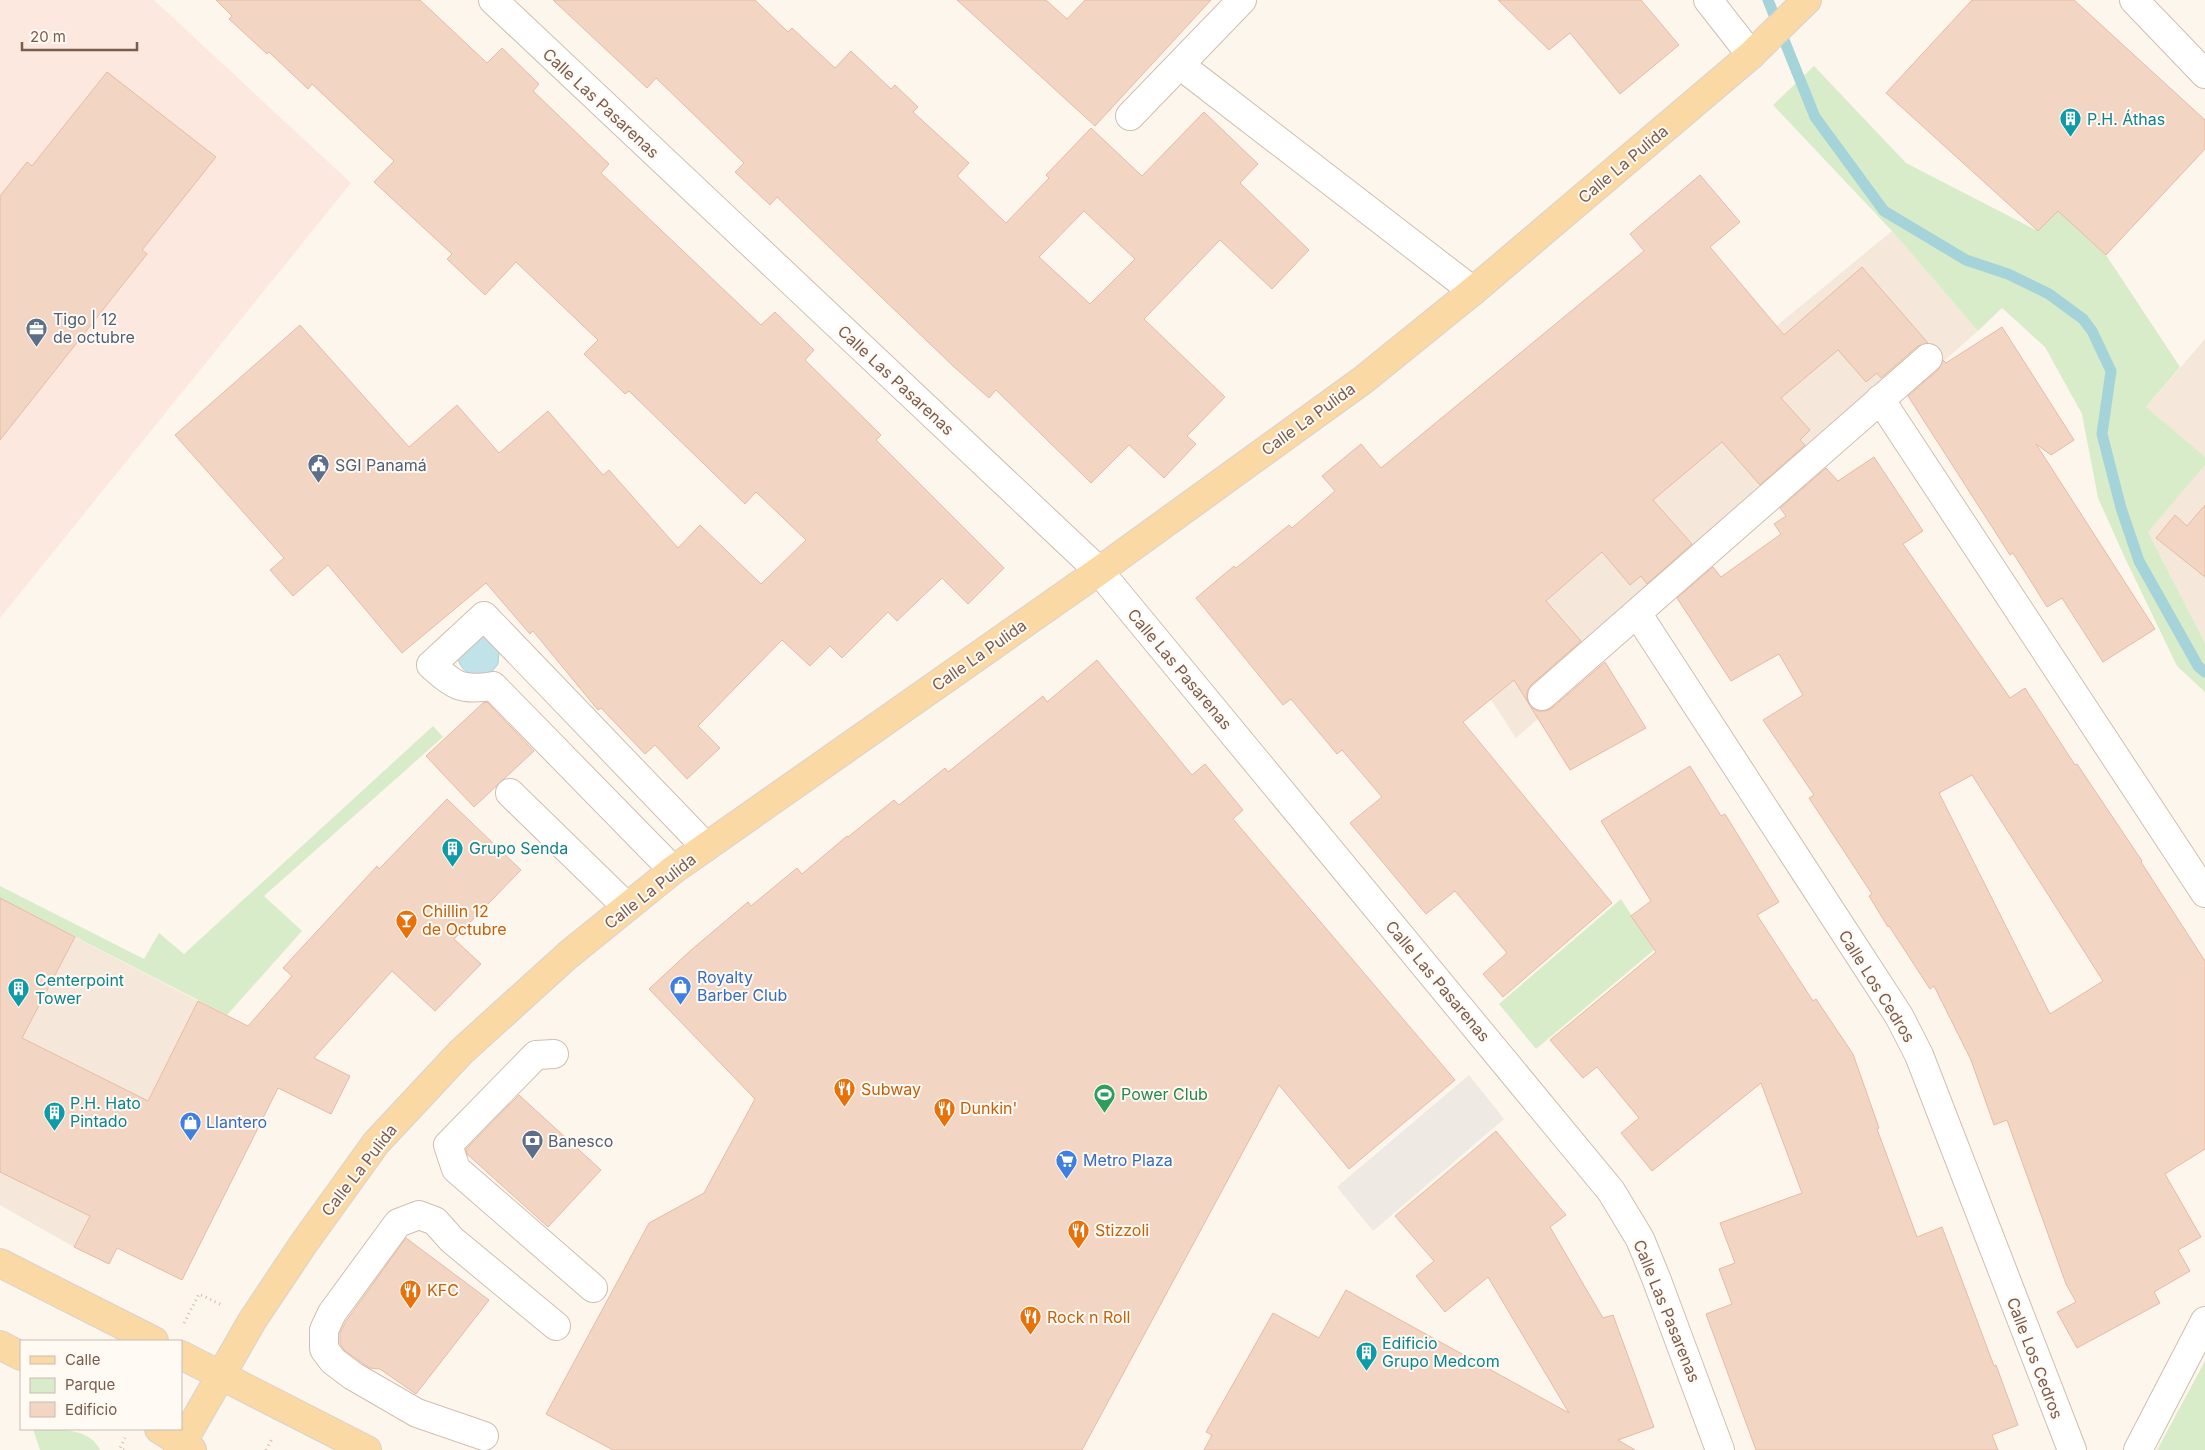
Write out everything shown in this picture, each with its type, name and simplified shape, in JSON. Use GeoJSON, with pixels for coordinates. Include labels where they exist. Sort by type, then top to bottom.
{"type":"FeatureCollection","features":[{"type":"Feature","properties":{"kind":"main road","name":"Calle La Pulida"},"geometry":{"type":"LineString","coordinates":[[183,1448],[252,1321],[304,1243],[376,1143],[461,1052],[568,955],[673,870],[1099,571],[1363,380],[1473,291],[1750,55],[1807,0]]}},
{"type":"Feature","properties":{"kind":"main road"},"geometry":{"type":"LineString","coordinates":[[0,1263],[152,1340]]}},
{"type":"Feature","properties":{"kind":"main road"},"geometry":{"type":"LineString","coordinates":[[0,1345],[20,1355]]}},
{"type":"Feature","properties":{"kind":"main road"},"geometry":{"type":"LineString","coordinates":[[182,1355],[368,1450]]}},
{"type":"Feature","properties":{"kind":"main road"},"geometry":{"type":"LineString","coordinates":[[160,1430],[183,1448]]}},
{"type":"Feature","properties":{"kind":"street","name":"Calle Las Pasarenas"},"geometry":{"type":"LineString","coordinates":[[493,0],[1099,571],[1611,1191],[1640,1239],[1720,1450]]}},
{"type":"Feature","properties":{"kind":"street"},"geometry":{"type":"LineString","coordinates":[[1130,116],[1242,0]]}},
{"type":"Feature","properties":{"kind":"street"},"geometry":{"type":"LineString","coordinates":[[1708,0],[1750,55]]}},
{"type":"Feature","properties":{"kind":"street"},"geometry":{"type":"LineString","coordinates":[[2134,0],[2205,74]]}},
{"type":"Feature","properties":{"kind":"street"},"geometry":{"type":"LineString","coordinates":[[1180,65],[1473,291]]}},
{"type":"Feature","properties":{"kind":"street"},"geometry":{"type":"LineString","coordinates":[[1542,696],[1637,613],[1884,405],[1928,358]]}},
{"type":"Feature","properties":{"kind":"street"},"geometry":{"type":"LineString","coordinates":[[1884,405],[2205,893]]}},
{"type":"Feature","properties":{"kind":"street","name":"Calle Los Cedros"},"geometry":{"type":"LineString","coordinates":[[1637,613],[1899,1016],[1919,1055],[2072,1450]]}},
{"type":"Feature","properties":{"kind":"street"},"geometry":{"type":"LineString","coordinates":[[519,652],[516,662],[505,677],[493,686],[473,689],[452,684],[431,665],[484,616],[519,652],[706,847]]}},
{"type":"Feature","properties":{"kind":"street"},"geometry":{"type":"LineString","coordinates":[[493,686],[673,870]]}},
{"type":"Feature","properties":{"kind":"street"},"geometry":{"type":"LineString","coordinates":[[510,793],[628,907]]}},
{"type":"Feature","properties":{"kind":"street"},"geometry":{"type":"LineString","coordinates":[[554,1054],[536,1055],[448,1145],[456,1169],[593,1288]]}},
{"type":"Feature","properties":{"kind":"street"},"geometry":{"type":"LineString","coordinates":[[484,1436],[416,1413],[353,1376],[333,1361],[324,1349],[324,1330],[332,1313],[398,1223],[419,1216],[435,1221],[452,1240],[556,1326]]}},
{"type":"Feature","properties":{"kind":"street"},"geometry":{"type":"LineString","coordinates":[[2138,1450],[2205,1322]]}},
{"type":"Feature","properties":{"kind":"shaded area"},"geometry":{"type":"Polygon","coordinates":[[[0,0],[154,0],[351,183],[0,618],[0,0]]]}},
{"type":"Feature","properties":{"kind":"shaded area"},"geometry":{"type":"Polygon","coordinates":[[[1892,231],[1978,331],[1516,738],[1432,609],[1892,231]]]}},
{"type":"Feature","properties":{"kind":"shaded area"},"geometry":{"type":"Polygon","coordinates":[[[2205,339],[2205,643],[2148,532],[2146,407],[2205,339]]]}},
{"type":"Feature","properties":{"kind":"shaded area"},"geometry":{"type":"Polygon","coordinates":[[[75,937],[198,1001],[74,1247],[0,1205],[0,1080],[75,937]]]}},
{"type":"Feature","properties":{"kind":"shaded area"},"geometry":{"type":"Polygon","coordinates":[[[1469,1075],[1504,1119],[1373,1231],[1337,1187],[1469,1075]]]}},
{"type":"Feature","properties":{"kind":"green space"},"geometry":{"type":"Polygon","coordinates":[[[1814,66],[1906,163],[2038,231],[2058,211],[2106,255],[2180,367],[2146,407],[2205,457],[2205,465],[2148,532],[2205,643],[2205,692],[2177,666],[2125,558],[2098,498],[2082,414],[2045,347],[2002,308],[1978,331],[1892,231],[1773,105],[1814,66]]]}},
{"type":"Feature","properties":{"kind":"green space"},"geometry":{"type":"Polygon","coordinates":[[[433,726],[443,737],[264,896],[302,931],[227,1015],[0,898],[0,886],[144,959],[159,933],[184,954],[433,726]]]}},
{"type":"Feature","properties":{"kind":"green space"},"geometry":{"type":"Polygon","coordinates":[[[1621,899],[1654,950],[1536,1049],[1499,1004],[1621,899]]]}},
{"type":"Feature","properties":{"kind":"green space"},"geometry":{"type":"Polygon","coordinates":[[[2205,1361],[2205,1450],[2157,1450],[2205,1361]]]}},
{"type":"Feature","properties":{"kind":"green space"},"geometry":{"type":"Polygon","coordinates":[[[33,1430],[61,1430],[80,1433],[95,1442],[100,1450],[40,1450],[33,1430]]]}},
{"type":"Feature","properties":{"kind":"water"},"geometry":{"type":"Polygon","coordinates":[[[479,636],[486,637],[499,651],[498,664],[490,674],[470,673],[463,669],[458,659],[479,636]]]}},
{"type":"Feature","properties":{"kind":"building"},"geometry":{"type":"Polygon","coordinates":[[[216,0],[420,0],[487,63],[502,48],[539,84],[533,91],[609,164],[601,173],[761,325],[775,312],[814,350],[805,360],[881,435],[876,440],[1004,568],[968,604],[942,578],[897,621],[888,612],[842,658],[830,646],[810,666],[782,640],[698,726],[720,748],[687,779],[655,745],[645,754],[601,708],[598,710],[533,631],[530,634],[486,583],[402,653],[328,565],[293,596],[270,570],[284,558],[175,435],[300,325],[409,447],[457,405],[499,453],[548,411],[603,475],[609,470],[678,548],[700,525],[761,584],[806,540],[756,492],[745,504],[629,391],[625,394],[584,354],[598,340],[516,262],[485,295],[447,259],[452,254],[374,182],[394,161],[312,84],[308,89],[269,52],[267,54],[229,19],[232,16],[216,0]]]}},
{"type":"Feature","properties":{"kind":"building"},"geometry":{"type":"Polygon","coordinates":[[[553,0],[755,0],[788,32],[792,28],[835,68],[851,51],[891,89],[895,85],[918,107],[913,112],[969,163],[957,176],[1006,223],[1049,178],[1046,175],[1091,128],[1142,176],[1204,112],[1258,164],[1240,183],[1309,250],[1272,289],[1220,240],[1144,319],[1225,397],[1187,436],[1196,444],[1164,478],[1129,445],[1091,483],[996,390],[989,398],[953,366],[777,197],[770,205],[735,172],[744,163],[656,78],[647,88],[553,0]],[[1084,211],[1039,257],[1090,304],[1135,259],[1084,211]]]}},
{"type":"Feature","properties":{"kind":"building"},"geometry":{"type":"Polygon","coordinates":[[[957,0],[1046,0],[1067,19],[1085,0],[1211,0],[1095,126],[957,0]]]}},
{"type":"Feature","properties":{"kind":"building"},"geometry":{"type":"Polygon","coordinates":[[[1498,0],[1641,0],[1679,45],[1620,94],[1570,33],[1549,50],[1498,0]]]}},
{"type":"Feature","properties":{"kind":"building","name":"P.H. Áthas"},"geometry":{"type":"Polygon","coordinates":[[[1972,0],[2074,0],[2205,120],[2205,149],[2106,255],[2058,211],[2038,231],[1886,93],[1972,0]]]}},
{"type":"Feature","properties":{"kind":"building","name":"Tigo | 12 de octubre"},"geometry":{"type":"Polygon","coordinates":[[[107,72],[216,157],[142,250],[147,254],[0,440],[0,196],[27,162],[32,166],[107,72]]]}},
{"type":"Feature","properties":{"kind":"building"},"geometry":{"type":"Polygon","coordinates":[[[1700,175],[1740,222],[1710,247],[1784,335],[1862,267],[1928,343],[1918,346],[1881,378],[1877,373],[1866,382],[1838,350],[1781,398],[1810,430],[1800,440],[1805,445],[1760,485],[1722,442],[1653,500],[1692,544],[1647,584],[1641,576],[1630,585],[1602,552],[1546,601],[1581,641],[1531,685],[1527,691],[1527,699],[1530,705],[1514,680],[1463,722],[1612,903],[1503,997],[1483,974],[1507,953],[1455,891],[1426,914],[1350,823],[1382,797],[1342,750],[1337,754],[1291,699],[1283,705],[1196,598],[1234,566],[1236,568],[1289,525],[1292,528],[1335,491],[1322,476],[1361,444],[1381,468],[1644,251],[1630,234],[1700,175]]]}},
{"type":"Feature","properties":{"kind":"building"},"geometry":{"type":"Polygon","coordinates":[[[2002,327],[2074,440],[2051,455],[2036,444],[2155,629],[2103,662],[2062,598],[2047,607],[2013,553],[2010,555],[1908,396],[1938,370],[1943,360],[1946,363],[2002,327]]]}},
{"type":"Feature","properties":{"kind":"building"},"geometry":{"type":"Polygon","coordinates":[[[1874,457],[1923,531],[1903,544],[2010,698],[2025,688],[2075,765],[2077,764],[2142,861],[2205,961],[2205,1149],[2165,1174],[2201,1237],[2178,1250],[2190,1271],[2154,1292],[2160,1303],[2077,1348],[2057,1312],[2076,1302],[2066,1284],[2007,1120],[1994,1125],[1971,1060],[1934,986],[1930,989],[1888,927],[1869,896],[1872,894],[1809,798],[1814,795],[1763,720],[1803,695],[1779,654],[1731,681],[1677,598],[1713,567],[1721,577],[1781,534],[1774,524],[1786,516],[1780,508],[1826,468],[1838,481],[1874,457]],[[1972,775],[1939,793],[2050,1014],[2103,981],[1972,775]]]}},
{"type":"Feature","properties":{"kind":"building"},"geometry":{"type":"Polygon","coordinates":[[[2205,505],[2205,577],[2156,538],[2175,515],[2187,526],[2205,505]]]}},
{"type":"Feature","properties":{"kind":"building"},"geometry":{"type":"Polygon","coordinates":[[[1097,660],[1192,775],[1205,764],[1243,810],[1233,819],[1455,1080],[1349,1169],[1279,1085],[1082,1450],[613,1450],[546,1414],[649,1223],[704,1193],[755,1099],[649,989],[748,902],[751,906],[797,868],[802,874],[894,800],[899,805],[945,768],[948,772],[1043,696],[1047,702],[1097,660]]]}},
{"type":"Feature","properties":{"kind":"building"},"geometry":{"type":"Polygon","coordinates":[[[1605,662],[1646,728],[1570,770],[1530,706],[1537,711],[1546,711],[1552,708],[1605,662]]]}},
{"type":"Feature","properties":{"kind":"building"},"geometry":{"type":"Polygon","coordinates":[[[487,702],[534,751],[474,807],[426,756],[483,703],[487,702]]]}},
{"type":"Feature","properties":{"kind":"building"},"geometry":{"type":"Polygon","coordinates":[[[1690,766],[1721,816],[1725,814],[1779,902],[1757,915],[1813,1001],[1816,999],[1853,1054],[1879,1128],[1877,1129],[1917,1237],[1942,1227],[2018,1425],[1992,1435],[1998,1450],[1756,1450],[1706,1314],[1732,1304],[1719,1269],[1735,1263],[1720,1223],[1802,1193],[1761,1083],[1652,1171],[1621,1133],[1639,1118],[1597,1067],[1583,1078],[1550,1040],[1656,952],[1631,916],[1651,901],[1601,821],[1690,766]]]}},
{"type":"Feature","properties":{"kind":"building"},"geometry":{"type":"Polygon","coordinates":[[[447,799],[521,870],[454,939],[481,964],[435,1011],[392,971],[314,1058],[350,1076],[331,1114],[278,1088],[182,1280],[117,1248],[109,1264],[74,1247],[90,1216],[0,1172],[0,898],[75,937],[22,1038],[148,1101],[198,1001],[248,1026],[292,976],[283,968],[377,866],[379,869],[447,799]]]}},
{"type":"Feature","properties":{"kind":"building","name":"Banesco"},"geometry":{"type":"Polygon","coordinates":[[[519,1095],[601,1170],[548,1227],[467,1154],[466,1149],[519,1095]]]}},
{"type":"Feature","properties":{"kind":"building"},"geometry":{"type":"Polygon","coordinates":[[[1496,1131],[1566,1215],[1550,1227],[1603,1318],[1613,1315],[1654,1427],[1618,1440],[1635,1450],[1204,1450],[1212,1435],[1206,1432],[1273,1313],[1319,1338],[1346,1290],[1569,1413],[1488,1277],[1445,1312],[1416,1276],[1434,1261],[1395,1216],[1496,1131]]]}},
{"type":"Feature","properties":{"kind":"building","name":"KFC"},"geometry":{"type":"Polygon","coordinates":[[[406,1238],[489,1300],[416,1394],[380,1369],[370,1368],[362,1363],[344,1350],[340,1344],[340,1333],[346,1321],[406,1238]]]}},
{"type":"Feature","properties":{"kind":"waterway"},"geometry":{"type":"LineString","coordinates":[[1768,0],[1815,117],[1884,211],[1966,260],[2008,274],[2049,294],[2083,319],[2092,331],[2111,371],[2102,434],[2121,508],[2139,561],[2198,666],[2205,672]]}},
{"type":"Feature","properties":{"kind":"place","name":"P.H. Áthas"},"geometry":{"type":"Point","coordinates":[2071,138]}},
{"type":"Feature","properties":{"kind":"place","name":"Tigo | 12 de octubre"},"geometry":{"type":"Point","coordinates":[37,347]}},
{"type":"Feature","properties":{"kind":"place","name":"SGI Panamá"},"geometry":{"type":"Point","coordinates":[319,484]}},
{"type":"Feature","properties":{"kind":"place","name":"Grupo Senda"},"geometry":{"type":"Point","coordinates":[453,867]}},
{"type":"Feature","properties":{"kind":"place","name":"Chillin 12 de Octubre"},"geometry":{"type":"Point","coordinates":[406,939]}},
{"type":"Feature","properties":{"kind":"place","name":"Royalty Barber Club"},"geometry":{"type":"Point","coordinates":[681,1005]}},
{"type":"Feature","properties":{"kind":"place","name":"Centerpoint Tower"},"geometry":{"type":"Point","coordinates":[19,1008]}},
{"type":"Feature","properties":{"kind":"place","name":"Subway"},"geometry":{"type":"Point","coordinates":[845,1108]}},
{"type":"Feature","properties":{"kind":"place","name":"Power Club"},"geometry":{"type":"Point","coordinates":[1105,1113]}},
{"type":"Feature","properties":{"kind":"place","name":"Dunkin'"},"geometry":{"type":"Point","coordinates":[944,1127]}},
{"type":"Feature","properties":{"kind":"place","name":"P.H. Hato Pintado"},"geometry":{"type":"Point","coordinates":[54,1131]}},
{"type":"Feature","properties":{"kind":"place","name":"Llantero"},"geometry":{"type":"Point","coordinates":[190,1141]}},
{"type":"Feature","properties":{"kind":"place","name":"Banesco"},"geometry":{"type":"Point","coordinates":[532,1160]}},
{"type":"Feature","properties":{"kind":"place","name":"Metro Plaza"},"geometry":{"type":"Point","coordinates":[1067,1179]}},
{"type":"Feature","properties":{"kind":"place","name":"Stizzoli"},"geometry":{"type":"Point","coordinates":[1079,1249]}},
{"type":"Feature","properties":{"kind":"place","name":"KFC"},"geometry":{"type":"Point","coordinates":[411,1309]}},
{"type":"Feature","properties":{"kind":"place","name":"Rock n Roll"},"geometry":{"type":"Point","coordinates":[1031,1336]}},
{"type":"Feature","properties":{"kind":"place","name":"Edificio Grupo Medcom"},"geometry":{"type":"Point","coordinates":[1366,1371]}}]}
